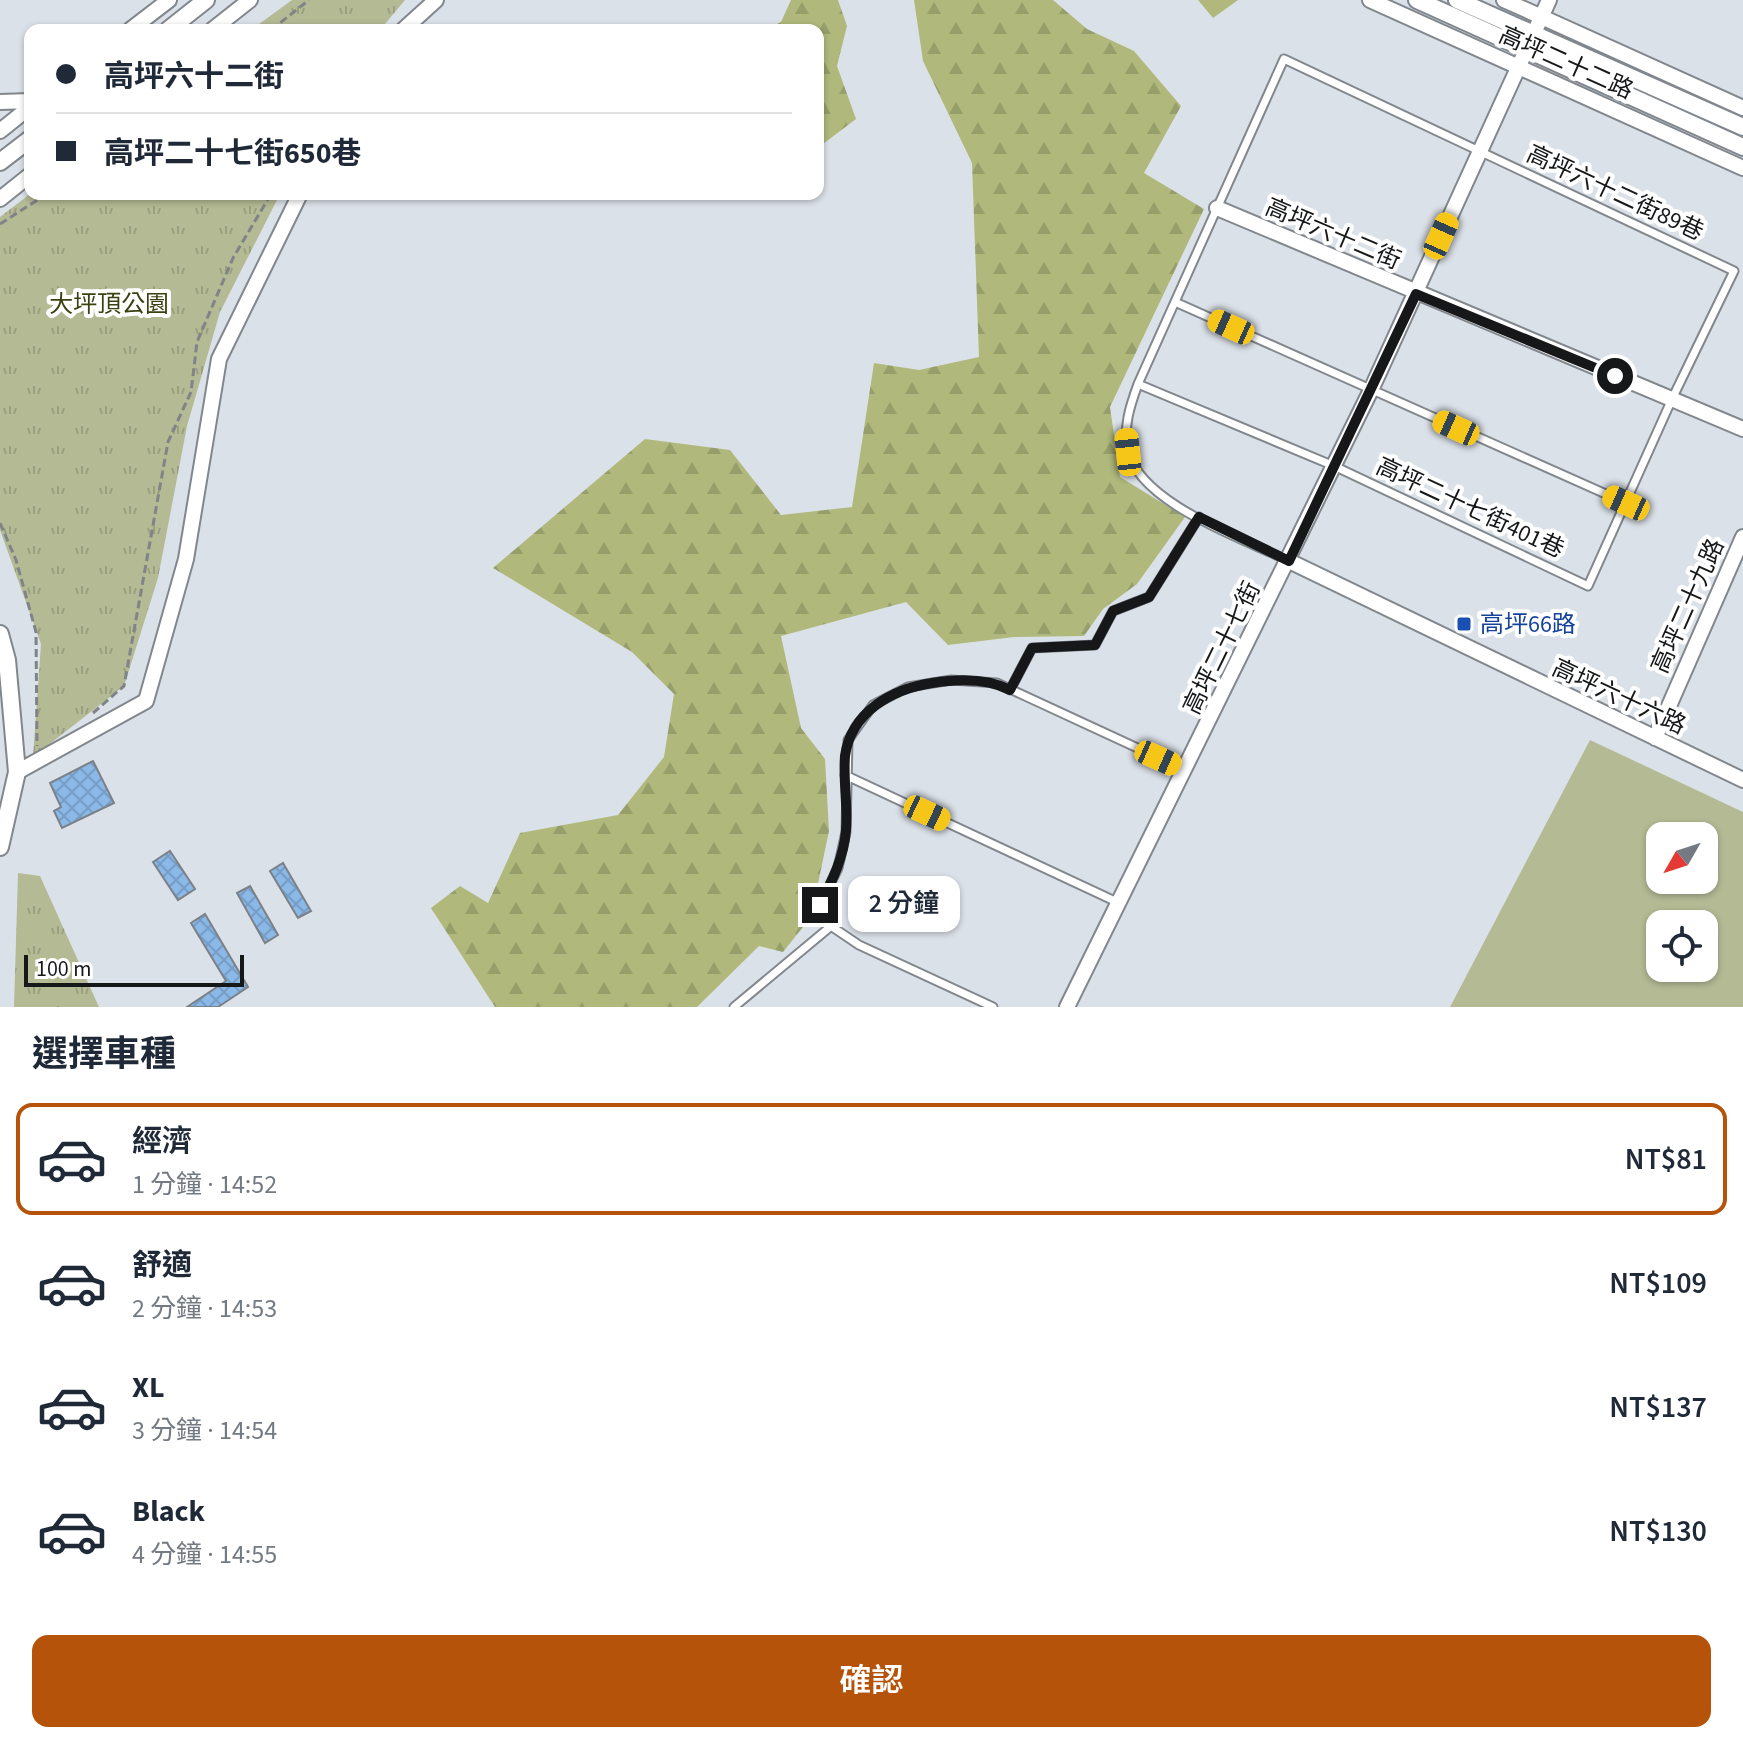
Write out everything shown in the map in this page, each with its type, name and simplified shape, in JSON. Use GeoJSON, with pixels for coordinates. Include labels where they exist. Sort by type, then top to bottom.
{"type":"FeatureCollection","features":[{"type":"Feature","properties":{"kind":"street"},"geometry":{"type":"LineString","coordinates":[[138,24],[169,0]]}},
{"type":"Feature","properties":{"kind":"street"},"geometry":{"type":"LineString","coordinates":[[176,24],[206,0]]}},
{"type":"Feature","properties":{"kind":"street"},"geometry":{"type":"LineString","coordinates":[[220,24],[250,0]]}},
{"type":"Feature","properties":{"kind":"street"},"geometry":{"type":"LineString","coordinates":[[410,24],[436,0]]}},
{"type":"Feature","properties":{"kind":"street","name":"高坪二十二路"},"geometry":{"type":"LineString","coordinates":[[1370,0],[1743,168]]}},
{"type":"Feature","properties":{"kind":"street","name":"高坪二十二路"},"geometry":{"type":"LineString","coordinates":[[1417,0],[1743,147]]}},
{"type":"Feature","properties":{"kind":"street","name":"高坪二十二路"},"geometry":{"type":"LineString","coordinates":[[1457,0],[1743,127]]}},
{"type":"Feature","properties":{"kind":"street","name":"高坪二十二路"},"geometry":{"type":"LineString","coordinates":[[1504,0],[1743,108]]}},
{"type":"Feature","properties":{"kind":"street","name":"高坪二十七街"},"geometry":{"type":"LineString","coordinates":[[1067,1007],[1371,390],[1549,0]]}},
{"type":"Feature","properties":{"kind":"street"},"geometry":{"type":"LineString","coordinates":[[0,102],[24,104]]}},
{"type":"Feature","properties":{"kind":"street"},"geometry":{"type":"LineString","coordinates":[[0,131],[24,109]]}},
{"type":"Feature","properties":{"kind":"street"},"geometry":{"type":"LineString","coordinates":[[0,162],[24,144]]}},
{"type":"Feature","properties":{"kind":"street"},"geometry":{"type":"LineString","coordinates":[[0,199],[24,180]]}},
{"type":"Feature","properties":{"kind":"street"},"geometry":{"type":"LineString","coordinates":[[17,772],[146,701],[186,559],[219,359],[297,200]]}},
{"type":"Feature","properties":{"kind":"street","name":"高坪六十二街"},"geometry":{"type":"LineString","coordinates":[[1217,208],[1743,429]]}},
{"type":"Feature","properties":{"kind":"street","name":"高坪二十九路"},"geometry":{"type":"LineString","coordinates":[[1655,738],[1743,537]]}},
{"type":"Feature","properties":{"kind":"street","name":"高坪六十六路"},"geometry":{"type":"LineString","coordinates":[[1289,561],[1743,780]]}},
{"type":"Feature","properties":{"kind":"street"},"geometry":{"type":"LineString","coordinates":[[0,634],[17,772],[0,847]]}},
{"type":"Feature","properties":{"kind":"lane","name":"高坪六十六路"},"geometry":{"type":"LineString","coordinates":[[1289,561],[1159,495],[1136,471],[1128,452],[1126,428],[1138,384],[1284,59],[1480,151]]}},
{"type":"Feature","properties":{"kind":"lane","name":"高坪六十二街89巷"},"geometry":{"type":"LineString","coordinates":[[1480,151],[1734,271],[1672,399]]}},
{"type":"Feature","properties":{"kind":"lane"},"geometry":{"type":"LineString","coordinates":[[1175,302],[1626,503],[1672,399]]}},
{"type":"Feature","properties":{"kind":"lane","name":"高坪二十七街401巷"},"geometry":{"type":"LineString","coordinates":[[1138,384],[1334,466],[1588,586],[1626,503]]}},
{"type":"Feature","properties":{"kind":"lane"},"geometry":{"type":"LineString","coordinates":[[1010,690],[1032,648],[1095,645],[1113,611],[1145,601],[1199,517]]}},
{"type":"Feature","properties":{"kind":"lane"},"geometry":{"type":"LineString","coordinates":[[993,1007],[830,927],[819,918],[820,905],[838,868],[846,832],[848,740],[873,705],[908,687],[951,680],[997,683],[1186,770]]}},
{"type":"Feature","properties":{"kind":"lane"},"geometry":{"type":"LineString","coordinates":[[845,775],[1119,903]]}},
{"type":"Feature","properties":{"kind":"lane"},"geometry":{"type":"LineString","coordinates":[[734,1007],[830,927]]}},
{"type":"Feature","properties":{"kind":"path"},"geometry":{"type":"LineString","coordinates":[[279,24],[309,0]]}},
{"type":"Feature","properties":{"kind":"path"},"geometry":{"type":"LineString","coordinates":[[0,224],[38,200]]}},
{"type":"Feature","properties":{"kind":"path"},"geometry":{"type":"LineString","coordinates":[[90,715],[124,686],[168,442],[191,392],[197,342],[233,258],[267,200]]}},
{"type":"Feature","properties":{"kind":"path"},"geometry":{"type":"LineString","coordinates":[[0,523],[16,560],[36,632],[37,750],[47,745]]}},
{"type":"Feature","properties":{"kind":"green space"},"geometry":{"type":"Polygon","coordinates":[[[292,0],[405,0],[385,24],[259,24],[292,0]]]}},
{"type":"Feature","properties":{"kind":"green space"},"geometry":{"type":"Polygon","coordinates":[[[791,0],[838,0],[847,26],[837,66],[856,119],[824,143],[824,24],[777,24],[781,22],[791,0]]]}},
{"type":"Feature","properties":{"kind":"green space"},"geometry":{"type":"Polygon","coordinates":[[[914,0],[1053,0],[1087,29],[1134,51],[1181,106],[1144,173],[1204,209],[1110,407],[1120,477],[1185,517],[1137,584],[1103,609],[1084,636],[1014,637],[948,645],[906,602],[781,636],[801,728],[825,759],[829,831],[811,917],[783,952],[759,946],[697,1007],[495,1007],[431,908],[460,886],[488,903],[520,833],[618,815],[664,757],[674,694],[632,652],[493,568],[645,439],[730,450],[781,515],[852,507],[874,363],[919,370],[979,357],[972,163],[923,61],[914,0]]]}},
{"type":"Feature","properties":{"kind":"green space"},"geometry":{"type":"Polygon","coordinates":[[[1198,0],[1238,0],[1213,18],[1198,0]]]}},
{"type":"Feature","properties":{"kind":"green space","name":"大坪頂公園"},"geometry":{"type":"Polygon","coordinates":[[[24,199],[277,200],[220,312],[187,426],[158,578],[124,686],[33,757],[41,644],[0,530],[0,217],[24,199]]]}},
{"type":"Feature","properties":{"kind":"green space"},"geometry":{"type":"Polygon","coordinates":[[[1590,740],[1743,812],[1743,1007],[1450,1007],[1590,740]]]}},
{"type":"Feature","properties":{"kind":"green space"},"geometry":{"type":"Polygon","coordinates":[[[18,873],[40,876],[99,1007],[14,1007],[18,873]]]}},
{"type":"Feature","properties":{"kind":"building"},"geometry":{"type":"Polygon","coordinates":[[[93,761],[114,803],[62,828],[54,811],[61,807],[50,783],[93,761]]]}},
{"type":"Feature","properties":{"kind":"building"},"geometry":{"type":"Polygon","coordinates":[[[170,851],[195,889],[178,900],[153,862],[170,851]]]}},
{"type":"Feature","properties":{"kind":"building"},"geometry":{"type":"Polygon","coordinates":[[[283,863],[311,911],[298,918],[270,871],[283,863]]]}},
{"type":"Feature","properties":{"kind":"building"},"geometry":{"type":"Polygon","coordinates":[[[250,886],[278,935],[265,943],[237,893],[250,886]]]}},
{"type":"Feature","properties":{"kind":"building"},"geometry":{"type":"Polygon","coordinates":[[[205,914],[248,987],[218,1007],[187,1007],[226,981],[191,923],[205,914]]]}},
{"type":"Feature","properties":{"kind":"place","name":"高坪66路"},"geometry":{"type":"Point","coordinates":[1464,624]}},
{"type":"Feature","properties":{"kind":"route"},"geometry":{"type":"LineString","coordinates":[[820,905],[838,868],[846,832],[845,759],[848,740],[873,705],[908,687],[951,680],[997,683],[1010,690],[1024,657],[1032,648],[1095,645],[1113,611],[1149,597],[1199,517],[1289,561],[1416,294],[1615,376]]}}]}
